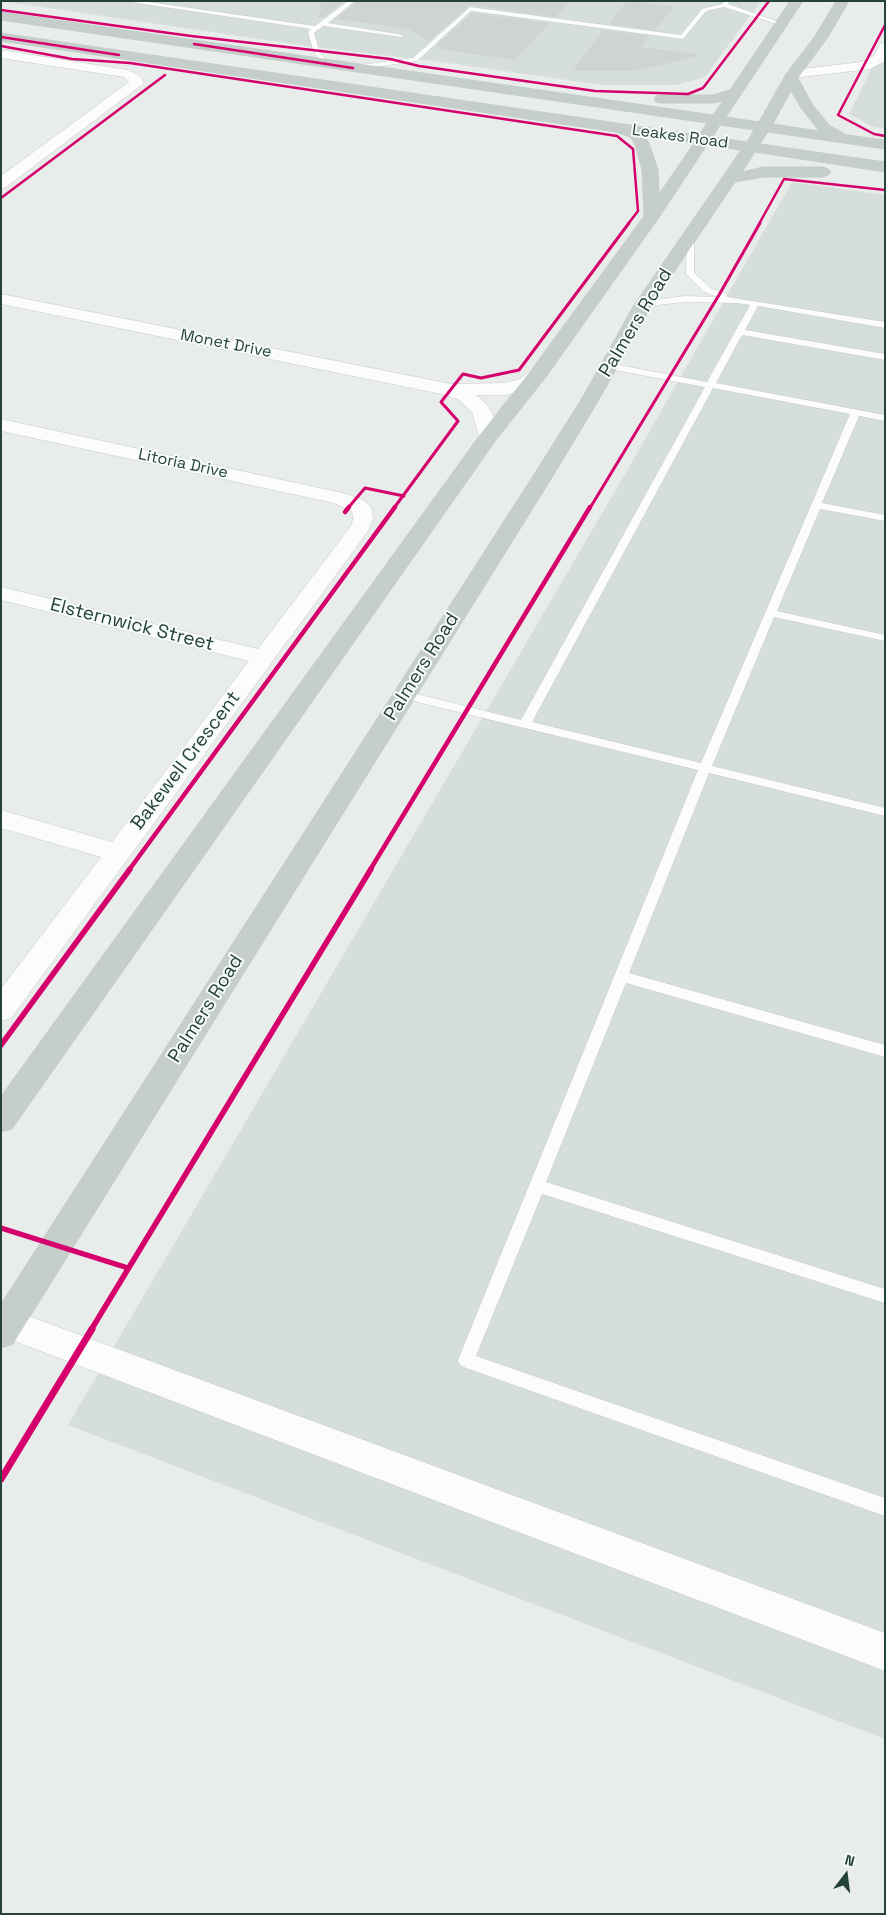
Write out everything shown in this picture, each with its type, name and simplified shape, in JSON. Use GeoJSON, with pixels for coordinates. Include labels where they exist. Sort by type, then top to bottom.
{"type":"FeatureCollection","features":[{"type":"Feature","properties":{"kind":"highway"},"geometry":{"type":"LineString","coordinates":[[1,1120],[489,436],[539,373],[652,216],[797,1]]}},
{"type":"Feature","properties":{"kind":"highway","name":"Palmers Road"},"geometry":{"type":"LineString","coordinates":[[7,1314],[548,468],[643,305],[751,147],[792,76],[843,1]]}},
{"type":"Feature","properties":{"kind":"highway","name":"Leakes Road"},"geometry":{"type":"LineString","coordinates":[[1,16],[885,145]]}},
{"type":"Feature","properties":{"kind":"highway","name":"Leakes Road"},"geometry":{"type":"LineString","coordinates":[[1,37],[885,167]]}},
{"type":"Feature","properties":{"kind":"highway"},"geometry":{"type":"LineString","coordinates":[[792,76],[806,105],[824,129],[845,139]]}},
{"type":"Feature","properties":{"kind":"highway"},"geometry":{"type":"LineString","coordinates":[[547,96],[700,99],[722,98],[736,92]]}},
{"type":"Feature","properties":{"kind":"highway"},"geometry":{"type":"LineString","coordinates":[[619,128],[635,134],[642,143],[650,170],[652,216]]}},
{"type":"Feature","properties":{"kind":"highway"},"geometry":{"type":"LineString","coordinates":[[728,179],[769,172],[885,174]]}},
{"type":"Feature","properties":{"kind":"street"},"geometry":{"type":"LineString","coordinates":[[792,76],[865,66],[880,58],[885,47]]}},
{"type":"Feature","properties":{"kind":"street"},"geometry":{"type":"LineString","coordinates":[[1,184],[137,83],[136,79],[128,74],[3,56]]}},
{"type":"Feature","properties":{"kind":"street","name":"Monet Drive"},"geometry":{"type":"LineString","coordinates":[[1,299],[451,390],[466,396],[480,409],[485,418],[489,436]]}},
{"type":"Feature","properties":{"kind":"street","name":"Monet Drive"},"geometry":{"type":"LineString","coordinates":[[451,390],[506,389],[527,383],[539,373]]}},
{"type":"Feature","properties":{"kind":"street","name":"Litoria Drive"},"geometry":{"type":"LineString","coordinates":[[1,425],[340,498],[356,504],[362,509]]}},
{"type":"Feature","properties":{"kind":"street","name":"Bakewell Crescent"},"geometry":{"type":"LineString","coordinates":[[1,1010],[361,527],[363,519],[362,509]]}},
{"type":"Feature","properties":{"kind":"street","name":"Elsternwick Street"},"geometry":{"type":"LineString","coordinates":[[1,594],[263,657]]}},
{"type":"Feature","properties":{"kind":"street"},"geometry":{"type":"LineString","coordinates":[[1,819],[118,852]]}},
{"type":"Feature","properties":{"kind":"street"},"geometry":{"type":"LineString","coordinates":[[7,1314],[885,1652]]}},
{"type":"Feature","properties":{"kind":"lane"},"geometry":{"type":"LineString","coordinates":[[127,1],[401,35]]}},
{"type":"Feature","properties":{"kind":"lane"},"geometry":{"type":"LineString","coordinates":[[325,64],[316,50],[311,32],[352,1]]}},
{"type":"Feature","properties":{"kind":"lane"},"geometry":{"type":"LineString","coordinates":[[352,68],[415,60],[470,9],[683,37],[704,10],[726,3],[782,24]]}},
{"type":"Feature","properties":{"kind":"lane"},"geometry":{"type":"LineString","coordinates":[[690,237],[690,274],[709,291],[737,300]]}},
{"type":"Feature","properties":{"kind":"lane"},"geometry":{"type":"LineString","coordinates":[[643,305],[684,299],[737,300],[885,324]]}},
{"type":"Feature","properties":{"kind":"lane"},"geometry":{"type":"LineString","coordinates":[[525,724],[755,302]]}},
{"type":"Feature","properties":{"kind":"lane"},"geometry":{"type":"LineString","coordinates":[[739,332],[885,357]]}},
{"type":"Feature","properties":{"kind":"lane"},"geometry":{"type":"LineString","coordinates":[[609,366],[885,418]]}},
{"type":"Feature","properties":{"kind":"lane"},"geometry":{"type":"LineString","coordinates":[[855,413],[705,768],[466,1360],[885,1507]]}},
{"type":"Feature","properties":{"kind":"lane"},"geometry":{"type":"LineString","coordinates":[[816,504],[885,518]]}},
{"type":"Feature","properties":{"kind":"lane"},"geometry":{"type":"LineString","coordinates":[[771,613],[885,638]]}},
{"type":"Feature","properties":{"kind":"lane"},"geometry":{"type":"LineString","coordinates":[[405,694],[885,812]]}},
{"type":"Feature","properties":{"kind":"lane"},"geometry":{"type":"LineString","coordinates":[[621,976],[885,1051]]}},
{"type":"Feature","properties":{"kind":"lane"},"geometry":{"type":"LineString","coordinates":[[537,1186],[885,1296]]}},
{"type":"Feature","properties":{"kind":"shaded area"},"geometry":{"type":"Polygon","coordinates":[[[1,1],[761,1],[705,77],[676,85],[602,85],[434,61],[314,47],[1,1]]]}},
{"type":"Feature","properties":{"kind":"shaded area"},"geometry":{"type":"Polygon","coordinates":[[[885,41],[885,129],[873,127],[849,114],[885,41]]]}},
{"type":"Feature","properties":{"kind":"shaded area"},"geometry":{"type":"Polygon","coordinates":[[[792,182],[885,195],[885,1739],[68,1425],[628,469],[792,182]]]}},
{"type":"Feature","properties":{"kind":"building"},"geometry":{"type":"Polygon","coordinates":[[[321,1],[345,1],[323,17],[319,17],[321,1]]]}},
{"type":"Feature","properties":{"kind":"building"},"geometry":{"type":"Polygon","coordinates":[[[357,1],[570,1],[556,17],[470,5],[429,41],[408,29],[336,19],[357,1]]]}},
{"type":"Feature","properties":{"kind":"building"},"geometry":{"type":"Polygon","coordinates":[[[627,1],[674,7],[655,30],[609,24],[627,1]]]}},
{"type":"Feature","properties":{"kind":"building"},"geometry":{"type":"Polygon","coordinates":[[[472,13],[550,23],[515,60],[444,50],[436,46],[472,13]]]}},
{"type":"Feature","properties":{"kind":"building"},"geometry":{"type":"Polygon","coordinates":[[[604,30],[649,36],[640,47],[695,54],[695,57],[634,71],[572,71],[604,30]]]}},
{"type":"Feature","properties":{"kind":"cycle path"},"geometry":{"type":"LineString","coordinates":[[1,10],[191,36],[390,59],[419,66],[595,91],[688,94],[703,88],[769,1]]}},
{"type":"Feature","properties":{"kind":"cycle path"},"geometry":{"type":"LineString","coordinates":[[885,25],[838,115],[874,134],[885,136]]}},
{"type":"Feature","properties":{"kind":"cycle path"},"geometry":{"type":"LineString","coordinates":[[1,37],[119,55]]}},
{"type":"Feature","properties":{"kind":"cycle path"},"geometry":{"type":"LineString","coordinates":[[194,44],[353,68]]}},
{"type":"Feature","properties":{"kind":"cycle path"},"geometry":{"type":"LineString","coordinates":[[1,46],[72,59],[130,63],[617,136],[633,149],[638,211],[519,370],[481,378],[463,374],[441,402],[458,421],[1,1045]]}},
{"type":"Feature","properties":{"kind":"cycle path"},"geometry":{"type":"LineString","coordinates":[[1,198],[165,75]]}},
{"type":"Feature","properties":{"kind":"cycle path"},"geometry":{"type":"LineString","coordinates":[[1,1479],[719,295],[784,179],[885,190]]}},
{"type":"Feature","properties":{"kind":"cycle path"},"geometry":{"type":"LineString","coordinates":[[345,512],[365,488],[404,496]]}},
{"type":"Feature","properties":{"kind":"cycle path"},"geometry":{"type":"LineString","coordinates":[[1,1228],[128,1268]]}}]}
